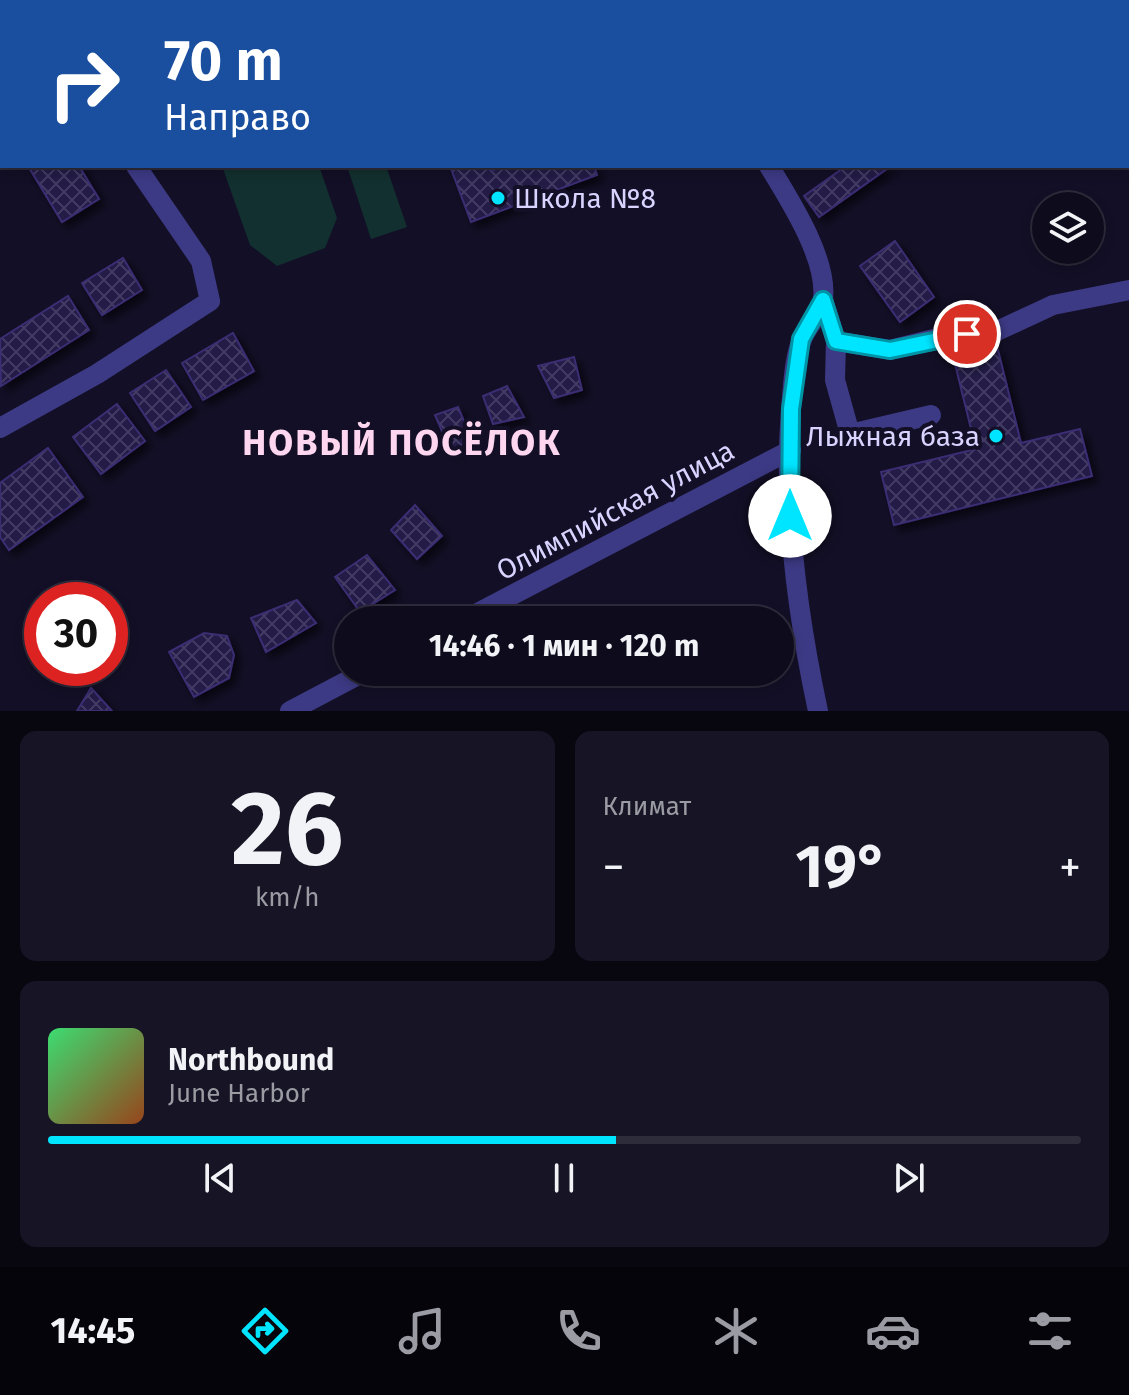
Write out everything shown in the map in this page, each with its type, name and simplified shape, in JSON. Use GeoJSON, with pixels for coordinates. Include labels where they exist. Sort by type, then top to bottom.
{"type":"FeatureCollection","features":[{"type":"Feature","properties":{"kind":"street"},"geometry":{"type":"LineString","coordinates":[[0,428],[97,374],[210,301],[201,261],[137,168]]}},
{"type":"Feature","properties":{"kind":"street"},"geometry":{"type":"LineString","coordinates":[[770,168],[800,218],[815,253],[823,300],[836,341],[835,380],[850,434],[931,415]]}},
{"type":"Feature","properties":{"kind":"street"},"geometry":{"type":"LineString","coordinates":[[836,341],[890,350],[938,338],[997,331],[1053,305],[1129,290]]}},
{"type":"Feature","properties":{"kind":"street"},"geometry":{"type":"LineString","coordinates":[[818,711],[805,652],[790,516],[791,409],[801,339],[823,300]]}},
{"type":"Feature","properties":{"kind":"street","name":"Олимпийская улица"},"geometry":{"type":"LineString","coordinates":[[491,606],[791,450]]}},
{"type":"Feature","properties":{"kind":"street"},"geometry":{"type":"LineString","coordinates":[[290,711],[337,686]]}},
{"type":"Feature","properties":{"kind":"green space"},"geometry":{"type":"Polygon","coordinates":[[[223,168],[320,168],[337,218],[325,248],[277,266],[250,245],[223,168]]]}},
{"type":"Feature","properties":{"kind":"green space"},"geometry":{"type":"Polygon","coordinates":[[[348,168],[387,168],[407,227],[371,239],[348,168]]]}},
{"type":"Feature","properties":{"kind":"building"},"geometry":{"type":"Polygon","coordinates":[[[29,168],[80,168],[99,199],[62,222],[29,168]]]}},
{"type":"Feature","properties":{"kind":"building","name":"Школа №8"},"geometry":{"type":"Polygon","coordinates":[[[451,168],[490,168],[491,171],[499,168],[595,168],[597,175],[471,222],[451,168]]]}},
{"type":"Feature","properties":{"kind":"building"},"geometry":{"type":"Polygon","coordinates":[[[843,168],[888,168],[819,217],[804,196],[843,168]]]}},
{"type":"Feature","properties":{"kind":"building"},"geometry":{"type":"Polygon","coordinates":[[[895,241],[934,297],[900,322],[860,266],[895,241]]]}},
{"type":"Feature","properties":{"kind":"building"},"geometry":{"type":"Polygon","coordinates":[[[123,258],[142,290],[102,315],[82,283],[123,258]]]}},
{"type":"Feature","properties":{"kind":"building"},"geometry":{"type":"Polygon","coordinates":[[[68,296],[89,330],[1,386],[0,339],[68,296]]]}},
{"type":"Feature","properties":{"kind":"building"},"geometry":{"type":"Polygon","coordinates":[[[233,333],[254,371],[203,400],[182,363],[233,333]]]}},
{"type":"Feature","properties":{"kind":"building","name":"Лыжная база"},"geometry":{"type":"Polygon","coordinates":[[[998,350],[1021,443],[1080,429],[1092,476],[894,525],[881,472],[976,449],[954,360],[998,350]]]}},
{"type":"Feature","properties":{"kind":"building"},"geometry":{"type":"Polygon","coordinates":[[[574,357],[582,390],[554,398],[538,366],[574,357]]]}},
{"type":"Feature","properties":{"kind":"building"},"geometry":{"type":"Polygon","coordinates":[[[166,370],[191,407],[155,431],[130,393],[166,370]]]}},
{"type":"Feature","properties":{"kind":"building"},"geometry":{"type":"Polygon","coordinates":[[[507,386],[524,417],[493,424],[483,396],[507,386]]]}},
{"type":"Feature","properties":{"kind":"building"},"geometry":{"type":"Polygon","coordinates":[[[117,404],[145,441],[101,474],[73,437],[117,404]]]}},
{"type":"Feature","properties":{"kind":"building"},"geometry":{"type":"Polygon","coordinates":[[[458,407],[471,438],[451,452],[435,415],[458,407]]]}},
{"type":"Feature","properties":{"kind":"building"},"geometry":{"type":"Polygon","coordinates":[[[48,448],[83,497],[9,550],[0,537],[0,483],[48,448]]]}},
{"type":"Feature","properties":{"kind":"building"},"geometry":{"type":"Polygon","coordinates":[[[415,505],[442,536],[417,559],[391,530],[415,505]]]}},
{"type":"Feature","properties":{"kind":"building"},"geometry":{"type":"Polygon","coordinates":[[[367,555],[395,590],[370,606],[356,606],[335,577],[367,555]]]}},
{"type":"Feature","properties":{"kind":"building"},"geometry":{"type":"Polygon","coordinates":[[[297,600],[316,623],[266,652],[251,618],[297,600]]]}},
{"type":"Feature","properties":{"kind":"building"},"geometry":{"type":"Polygon","coordinates":[[[204,633],[227,636],[234,655],[229,678],[194,697],[169,652],[204,633]]]}},
{"type":"Feature","properties":{"kind":"building"},"geometry":{"type":"Polygon","coordinates":[[[91,688],[112,711],[77,711],[91,688]]]}},
{"type":"Feature","properties":{"kind":"place","name":"Школа №8"},"geometry":{"type":"Point","coordinates":[498,198]}},
{"type":"Feature","properties":{"kind":"place","name":"Лыжная база"},"geometry":{"type":"Point","coordinates":[996,436]}},
{"type":"Feature","properties":{"kind":"district","name":"НОВЫЙ ПОСЁЛОК"},"geometry":{"type":"Point","coordinates":[402,442]}},
{"type":"Feature","properties":{"kind":"route"},"geometry":{"type":"LineString","coordinates":[[790,516],[791,409],[801,339],[823,300],[836,341],[890,350],[967,334]]}}]}
